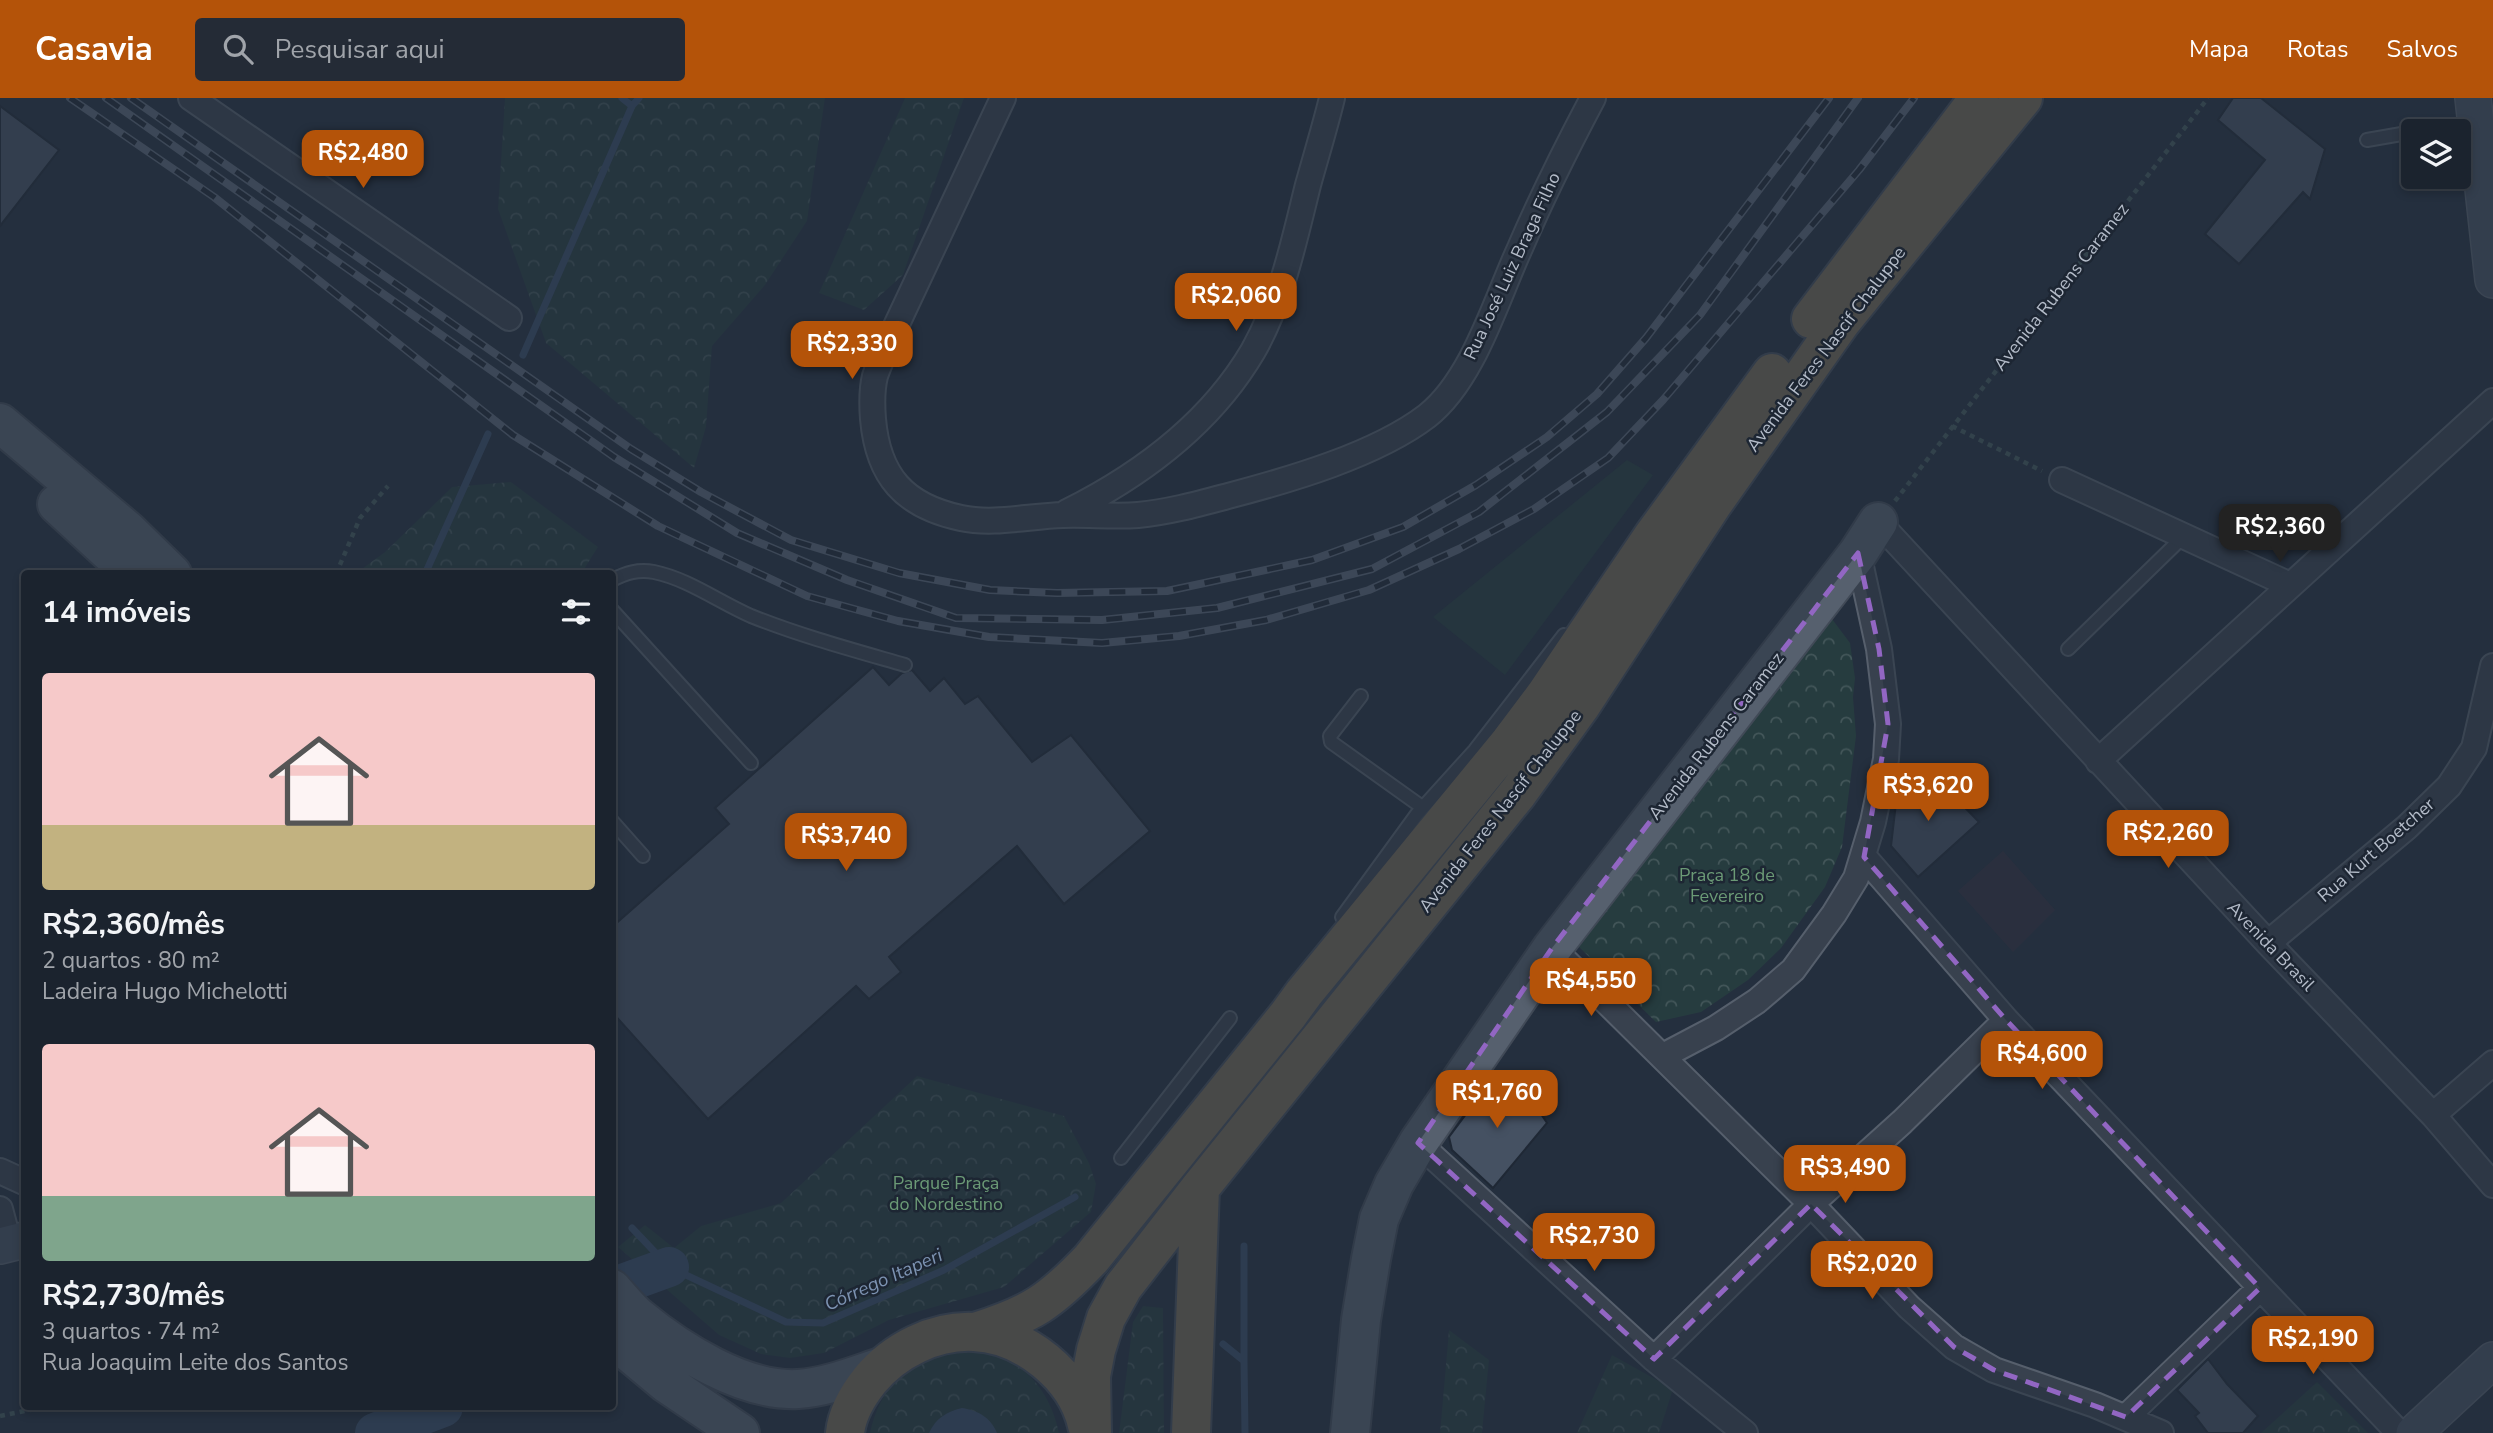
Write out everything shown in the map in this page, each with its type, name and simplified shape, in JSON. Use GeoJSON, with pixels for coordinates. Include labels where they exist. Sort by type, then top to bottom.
{"type":"FeatureCollection","features":[{"type":"Feature","properties":{"kind":"highway","name":"Avenida Feres Nascif Chaluppe"},"geometry":{"type":"LineString","coordinates":[[975,1332],[1013,1320],[1042,1305],[1067,1284],[1121,1223],[1304,993],[1517,733],[1653,536],[1812,318],[1979,98]]}},
{"type":"Feature","properties":{"kind":"highway","name":"Avenida Feres Nascif Chaluppe"},"geometry":{"type":"LineString","coordinates":[[1090,1433],[1091,1376],[1106,1318],[1123,1287],[1518,793],[1580,707],[1712,505],[1841,322],[2023,98]]}},
{"type":"Feature","properties":{"kind":"highway"},"geometry":{"type":"LineString","coordinates":[[1191,1433],[1200,1188]]}},
{"type":"Feature","properties":{"kind":"highway"},"geometry":{"type":"LineString","coordinates":[[845,1433],[859,1394],[881,1367],[910,1346],[944,1335],[975,1332],[1013,1341],[1043,1359],[1068,1383],[1084,1413],[1090,1433]]}},
{"type":"Feature","properties":{"kind":"main road"},"geometry":{"type":"LineString","coordinates":[[0,423],[128,531],[168,570]]}},
{"type":"Feature","properties":{"kind":"main road"},"geometry":{"type":"LineString","coordinates":[[0,454],[129,570]]}},
{"type":"Feature","properties":{"kind":"main road","name":"Avenida Rubens Caramez"},"geometry":{"type":"LineString","coordinates":[[1350,1433],[1361,1320],[1379,1220],[1394,1184],[1418,1143],[1552,947],[1858,553],[1878,522]]}},
{"type":"Feature","properties":{"kind":"main road"},"geometry":{"type":"LineString","coordinates":[[616,1293],[637,1316],[680,1347],[729,1375],[762,1386],[796,1389],[827,1385],[881,1367]]}},
{"type":"Feature","properties":{"kind":"main road"},"geometry":{"type":"LineString","coordinates":[[616,1341],[666,1383],[740,1433]]}},
{"type":"Feature","properties":{"kind":"street"},"geometry":{"type":"LineString","coordinates":[[191,98],[509,318]]}},
{"type":"Feature","properties":{"kind":"street","name":"Rua José Luiz Braga Filho"},"geometry":{"type":"LineString","coordinates":[[1003,98],[890,341],[875,378],[872,411],[875,444],[886,472],[906,494],[930,509],[963,518],[1009,520],[1060,515],[1138,515],[1182,508],[1238,494],[1300,476],[1358,453],[1398,434],[1428,415],[1456,383],[1482,340],[1541,199],[1593,98]]}},
{"type":"Feature","properties":{"kind":"street"},"geometry":{"type":"LineString","coordinates":[[1060,515],[1105,493],[1147,465],[1186,433],[1224,392],[1253,350],[1275,302],[1294,244],[1332,98]]}},
{"type":"Feature","properties":{"kind":"street"},"geometry":{"type":"LineString","coordinates":[[2474,110],[2493,278]]}},
{"type":"Feature","properties":{"kind":"street"},"geometry":{"type":"LineString","coordinates":[[2098,761],[2493,401]]}},
{"type":"Feature","properties":{"kind":"street"},"geometry":{"type":"LineString","coordinates":[[2062,480],[2290,586]]}},
{"type":"Feature","properties":{"kind":"street","name":"Avenida Brasil"},"geometry":{"type":"LineString","coordinates":[[1878,522],[2268,943],[2433,1115],[2493,1185]]}},
{"type":"Feature","properties":{"kind":"street"},"geometry":{"type":"LineString","coordinates":[[1662,1056],[1716,1028],[1757,1001],[1793,970],[1834,914],[1856,878],[1864,857],[1886,758],[1888,724],[1879,649],[1858,553]]}},
{"type":"Feature","properties":{"kind":"street","name":"Rua Kurt Boetcher"},"geometry":{"type":"LineString","coordinates":[[2268,943],[2407,827],[2449,786],[2474,748],[2493,666]]}},
{"type":"Feature","properties":{"kind":"street"},"geometry":{"type":"LineString","coordinates":[[1864,857],[2006,1020],[2399,1433]]}},
{"type":"Feature","properties":{"kind":"street"},"geometry":{"type":"LineString","coordinates":[[1552,947],[1811,1204],[1909,1307],[1954,1347],[1994,1370],[2126,1417],[2161,1433]]}},
{"type":"Feature","properties":{"kind":"street"},"geometry":{"type":"LineString","coordinates":[[1654,1359],[1811,1204],[1902,1122],[2006,1020]]}},
{"type":"Feature","properties":{"kind":"street"},"geometry":{"type":"LineString","coordinates":[[2433,1115],[2493,1063]]}},
{"type":"Feature","properties":{"kind":"street"},"geometry":{"type":"LineString","coordinates":[[1418,1143],[1654,1359],[1745,1433]]}},
{"type":"Feature","properties":{"kind":"street"},"geometry":{"type":"LineString","coordinates":[[0,1171],[21,1181]]}},
{"type":"Feature","properties":{"kind":"street"},"geometry":{"type":"LineString","coordinates":[[0,1209],[11,1243]]}},
{"type":"Feature","properties":{"kind":"street"},"geometry":{"type":"LineString","coordinates":[[2126,1417],[2260,1288]]}},
{"type":"Feature","properties":{"kind":"street"},"geometry":{"type":"LineString","coordinates":[[2414,1433],[2493,1360]]}},
{"type":"Feature","properties":{"kind":"lane"},"geometry":{"type":"LineString","coordinates":[[2451,119],[2474,110]]}},
{"type":"Feature","properties":{"kind":"lane"},"geometry":{"type":"LineString","coordinates":[[2367,140],[2401,134]]}},
{"type":"Feature","properties":{"kind":"lane"},"geometry":{"type":"LineString","coordinates":[[1615,569],[1653,536]]}},
{"type":"Feature","properties":{"kind":"lane"},"geometry":{"type":"LineString","coordinates":[[2068,649],[2184,536]]}},
{"type":"Feature","properties":{"kind":"lane"},"geometry":{"type":"LineString","coordinates":[[616,578],[637,570],[653,571],[749,615],[809,638],[905,665]]}},
{"type":"Feature","properties":{"kind":"lane"},"geometry":{"type":"LineString","coordinates":[[616,614],[751,763]]}},
{"type":"Feature","properties":{"kind":"lane"},"geometry":{"type":"LineString","coordinates":[[1304,993],[1343,916],[1422,807],[1475,750],[1570,627]]}},
{"type":"Feature","properties":{"kind":"lane"},"geometry":{"type":"LineString","coordinates":[[1361,696],[1330,736],[1331,742],[1422,807]]}},
{"type":"Feature","properties":{"kind":"lane"},"geometry":{"type":"LineString","coordinates":[[616,826],[643,856]]}},
{"type":"Feature","properties":{"kind":"lane"},"geometry":{"type":"LineString","coordinates":[[1121,1158],[1230,1018]]}},
{"type":"Feature","properties":{"kind":"path","name":"Avenida Rubens Caramez"},"geometry":{"type":"LineString","coordinates":[[1878,522],[2208,98]]}},
{"type":"Feature","properties":{"kind":"path"},"geometry":{"type":"LineString","coordinates":[[1952,426],[2062,480]]}},
{"type":"Feature","properties":{"kind":"path"},"geometry":{"type":"LineString","coordinates":[[337,570],[360,518],[388,486]]}},
{"type":"Feature","properties":{"kind":"path"},"geometry":{"type":"LineString","coordinates":[[0,1416],[29,1410]]}},
{"type":"Feature","properties":{"kind":"highlighted area"},"geometry":{"type":"Polygon","coordinates":[[[1858,553],[1879,649],[1888,724],[1864,857],[2006,1020],[2260,1288],[2126,1417],[1994,1370],[1954,1347],[1811,1204],[1654,1359],[1418,1143],[1552,948],[1858,553]]]}},
{"type":"Feature","properties":{"kind":"shaded area"},"geometry":{"type":"Polygon","coordinates":[[[2003,851],[2055,910],[2013,952],[1958,891],[2003,851]]]}},
{"type":"Feature","properties":{"kind":"green space"},"geometry":{"type":"Polygon","coordinates":[[[505,98],[825,98],[807,221],[765,285],[712,346],[706,427],[694,468],[546,343],[498,209],[505,98]]]}},
{"type":"Feature","properties":{"kind":"green space"},"geometry":{"type":"Polygon","coordinates":[[[905,98],[964,98],[903,275],[864,310],[819,293],[905,98]]]}},
{"type":"Feature","properties":{"kind":"green space"},"geometry":{"type":"Polygon","coordinates":[[[1627,460],[1653,475],[1505,675],[1433,617],[1627,460]]]}},
{"type":"Feature","properties":{"kind":"green space"},"geometry":{"type":"Polygon","coordinates":[[[511,482],[598,547],[584,570],[360,570],[385,552],[452,487],[511,482]]]}},
{"type":"Feature","properties":{"kind":"green space","name":"Praça 18 de Fevereiro"},"geometry":{"type":"Polygon","coordinates":[[[1829,615],[1850,643],[1855,678],[1853,697],[1856,736],[1842,847],[1825,887],[1781,948],[1748,980],[1701,1012],[1656,1022],[1579,947],[1829,615]]]}},
{"type":"Feature","properties":{"kind":"green space","name":"Parque Praça do Nordestino"},"geometry":{"type":"Polygon","coordinates":[[[917,1076],[1064,1116],[1089,1163],[1096,1184],[1091,1212],[1004,1287],[889,1320],[824,1353],[790,1358],[761,1354],[719,1335],[618,1247],[645,1225],[674,1248],[701,1226],[781,1203],[917,1076]]]}},
{"type":"Feature","properties":{"kind":"green space"},"geometry":{"type":"Polygon","coordinates":[[[1143,1306],[1163,1308],[1164,1433],[1119,1433],[1133,1322],[1143,1306]]]}},
{"type":"Feature","properties":{"kind":"green space"},"geometry":{"type":"Polygon","coordinates":[[[1449,1330],[1489,1360],[1482,1433],[1440,1433],[1449,1330]]]}},
{"type":"Feature","properties":{"kind":"green space"},"geometry":{"type":"Polygon","coordinates":[[[954,1351],[980,1351],[1007,1360],[1029,1375],[1043,1392],[1059,1433],[870,1433],[886,1392],[906,1371],[931,1356],[954,1351]]]}},
{"type":"Feature","properties":{"kind":"green space"},"geometry":{"type":"Polygon","coordinates":[[[1612,1355],[1673,1389],[1659,1433],[1577,1433],[1612,1355]]]}},
{"type":"Feature","properties":{"kind":"green space"},"geometry":{"type":"Polygon","coordinates":[[[2317,1382],[2368,1433],[2261,1433],[2317,1382]]]}},
{"type":"Feature","properties":{"kind":"water"},"geometry":{"type":"Polygon","coordinates":[[[962,1408],[983,1416],[997,1433],[929,1433],[942,1416],[962,1408]]]}},
{"type":"Feature","properties":{"kind":"building"},"geometry":{"type":"Polygon","coordinates":[[[2233,98],[2261,98],[2325,149],[2310,199],[2303,192],[2239,264],[2205,234],[2265,160],[2218,120],[2233,98]]]}},
{"type":"Feature","properties":{"kind":"building"},"geometry":{"type":"Polygon","coordinates":[[[0,106],[59,150],[0,226],[0,106]]]}},
{"type":"Feature","properties":{"kind":"building"},"geometry":{"type":"Polygon","coordinates":[[[873,667],[889,685],[902,673],[912,670],[930,691],[944,678],[965,704],[978,696],[1032,762],[1071,735],[1150,831],[1064,904],[1017,846],[889,957],[901,972],[869,999],[856,986],[708,1119],[616,1016],[616,923],[729,824],[715,808],[873,667]]]}},
{"type":"Feature","properties":{"kind":"building"},"geometry":{"type":"Polygon","coordinates":[[[1912,777],[1939,781],[1979,822],[1918,877],[1891,846],[1896,803],[1912,777]]]}},
{"type":"Feature","properties":{"kind":"building"},"geometry":{"type":"Polygon","coordinates":[[[1496,1074],[1529,1096],[1547,1123],[1493,1188],[1452,1150],[1449,1137],[1496,1074]]]}},
{"type":"Feature","properties":{"kind":"building"},"geometry":{"type":"Polygon","coordinates":[[[2208,1359],[2227,1384],[2258,1416],[2243,1433],[2208,1433],[2195,1416],[2199,1413],[2177,1390],[2208,1359]]]}},
{"type":"Feature","properties":{"kind":"waterway"},"geometry":{"type":"LineString","coordinates":[[622,98],[632,106],[639,98]]}},
{"type":"Feature","properties":{"kind":"waterway"},"geometry":{"type":"LineString","coordinates":[[523,355],[632,106]]}},
{"type":"Feature","properties":{"kind":"waterway"},"geometry":{"type":"LineString","coordinates":[[427,570],[488,434]]}},
{"type":"Feature","properties":{"kind":"waterway","name":"Córrego Itaperi"},"geometry":{"type":"LineString","coordinates":[[632,1228],[669,1267],[786,1322],[823,1323],[944,1270],[1075,1197]]}},
{"type":"Feature","properties":{"kind":"waterway"},"geometry":{"type":"LineString","coordinates":[[1244,1246],[1244,1361]]}},
{"type":"Feature","properties":{"kind":"waterway"},"geometry":{"type":"LineString","coordinates":[[625,1283],[669,1267]]}},
{"type":"Feature","properties":{"kind":"waterway","name":"Córrego Itaperi"},"geometry":{"type":"LineString","coordinates":[[1223,1344],[1244,1361],[1245,1433]]}},
{"type":"Feature","properties":{"kind":"waterway"},"geometry":{"type":"LineString","coordinates":[[375,1433],[435,1410]]}},
{"type":"Feature","properties":{"kind":"railway"},"geometry":{"type":"LineString","coordinates":[[70,98],[214,197],[513,435],[658,526],[807,596],[898,621],[989,637],[1102,643],[1179,636],[1266,620],[1369,590],[1459,549],[1534,509],[1608,458],[1663,400],[1859,170],[1914,98]]}},
{"type":"Feature","properties":{"kind":"railway"},"geometry":{"type":"LineString","coordinates":[[106,98],[614,457],[737,533],[847,580],[956,618],[1102,620],[1217,608],[1372,569],[1479,512],[1607,412],[1700,315],[1858,98]]}},
{"type":"Feature","properties":{"kind":"railway"},"geometry":{"type":"LineString","coordinates":[[131,98],[631,449],[701,492],[791,540],[899,573],[990,590],[1057,593],[1167,591],[1312,560],[1403,527],[1476,485],[1547,437],[1597,394],[1646,338],[1829,98]]}}]}
